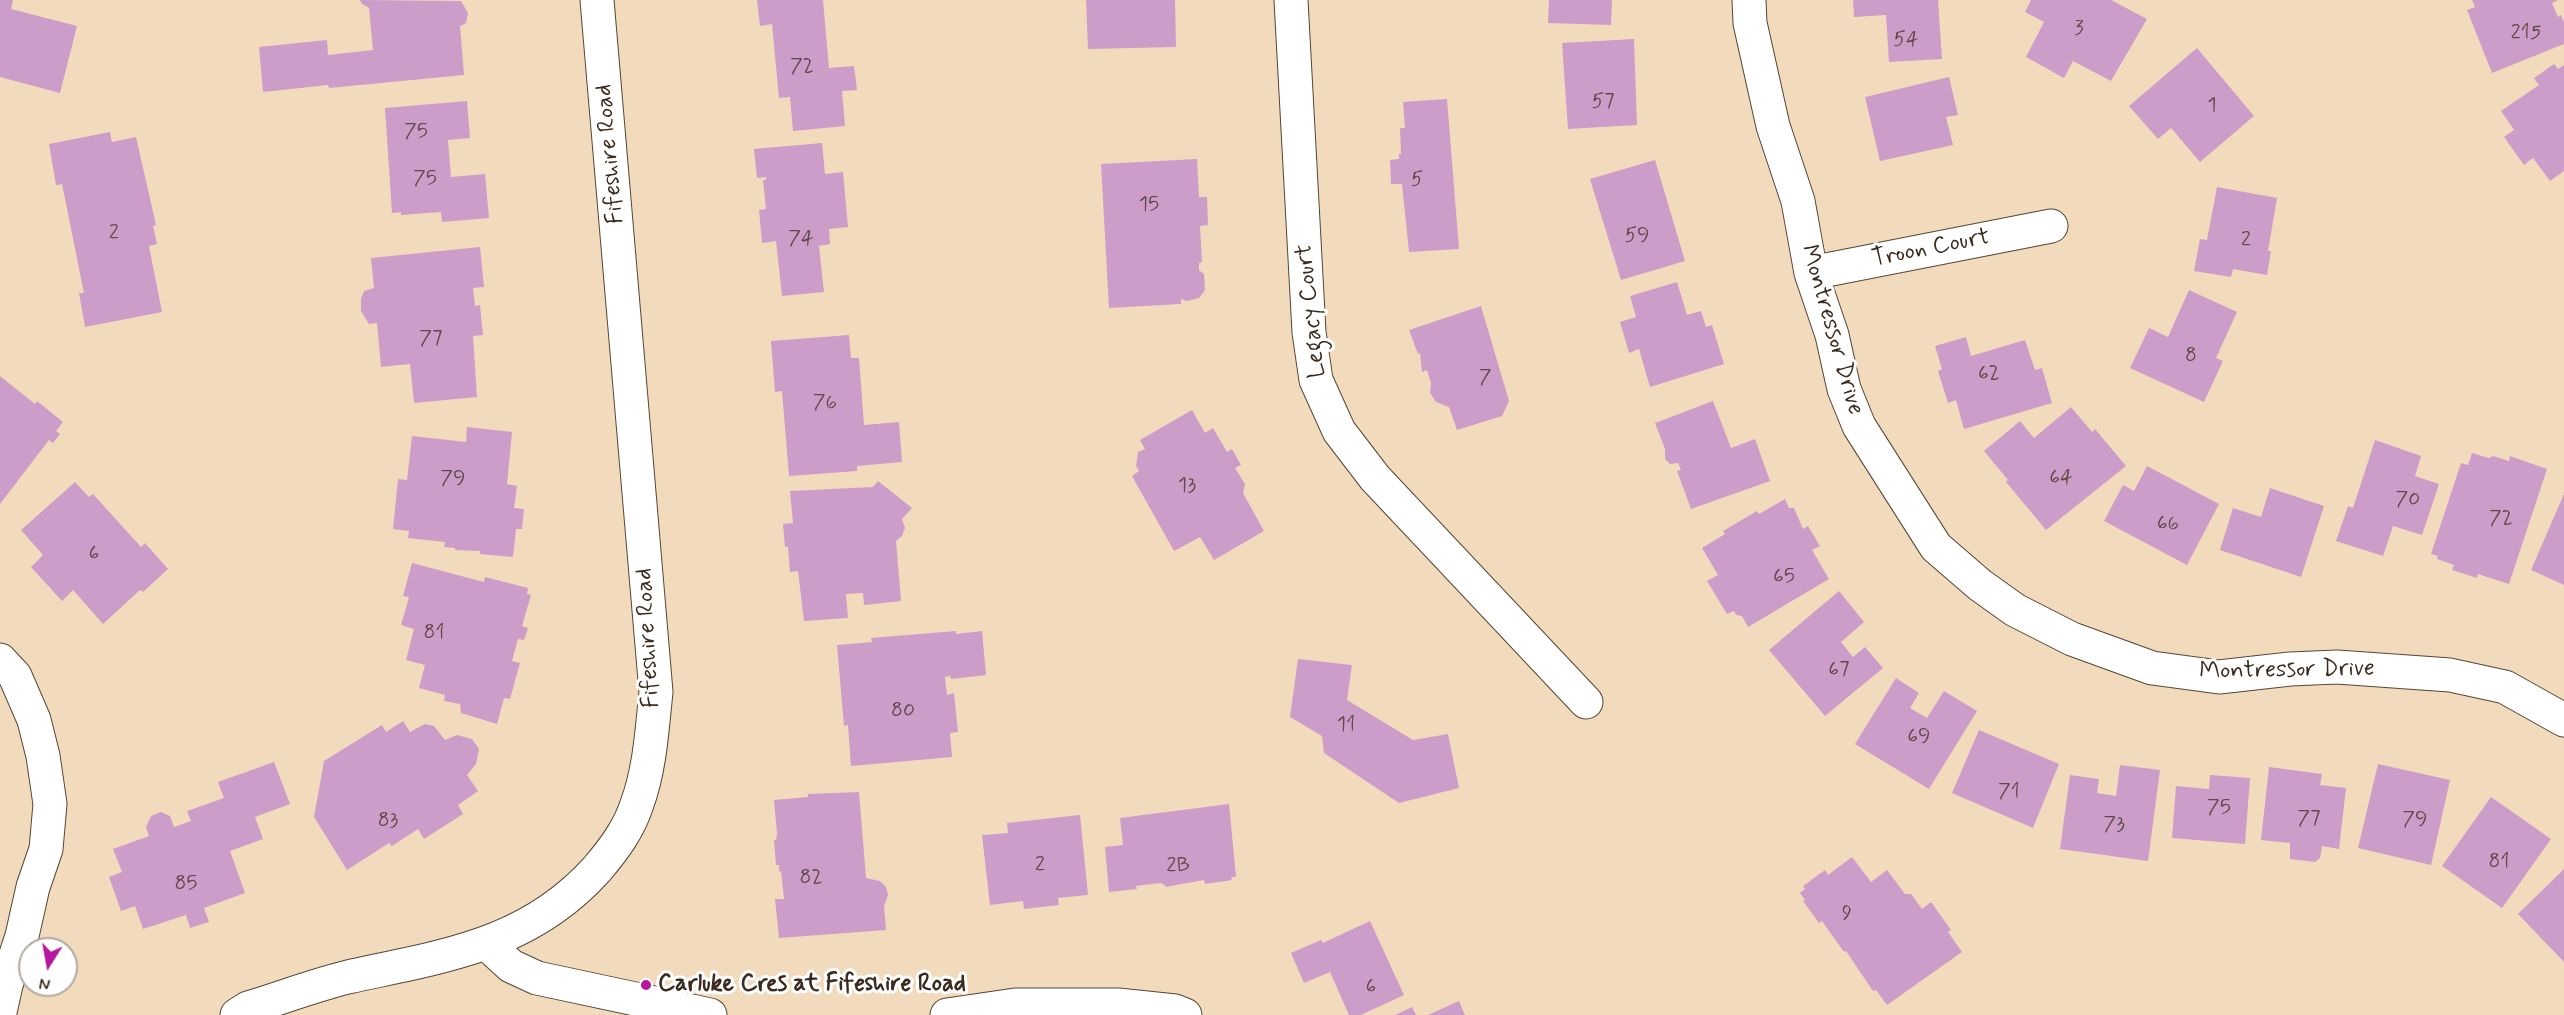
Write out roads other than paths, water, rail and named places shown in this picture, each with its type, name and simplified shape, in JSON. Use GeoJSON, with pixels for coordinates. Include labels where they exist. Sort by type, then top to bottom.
{"type":"FeatureCollection","features":[{"type":"Feature","properties":{"kind":"street","name":"Fifeshire Road"},"geometry":{"type":"LineString","coordinates":[[237,1015],[248,1008],[347,977],[377,972],[487,944],[538,920],[579,889],[617,845],[638,804],[656,692],[597,0]]}},
{"type":"Feature","properties":{"kind":"street","name":"Legacy Court"},"geometry":{"type":"LineString","coordinates":[[1291,0],[1309,332],[1316,380],[1339,431],[1375,478],[1586,702]]}},
{"type":"Feature","properties":{"kind":"street","name":"Montressor Drive"},"geometry":{"type":"LineString","coordinates":[[1749,0],[1752,35],[1773,126],[1798,201],[1811,273],[1832,335],[1844,389],[1859,426],[1936,547],[1980,585],[2015,610],[2072,639],[2152,668],[2219,677],[2290,669],[2337,667],[2450,675],[2505,687],[2564,720]]}},
{"type":"Feature","properties":{"kind":"street","name":"Troon Court"},"geometry":{"type":"LineString","coordinates":[[1811,273],[2051,226]]}},
{"type":"Feature","properties":{"kind":"street"},"geometry":{"type":"LineString","coordinates":[[0,660],[15,676],[34,720],[43,756],[50,804],[46,849],[33,887],[22,936],[0,1012]]}},
{"type":"Feature","properties":{"kind":"street"},"geometry":{"type":"LineString","coordinates":[[487,944],[511,966],[537,978],[710,1015]]}},
{"type":"Feature","properties":{"kind":"street"},"geometry":{"type":"LineString","coordinates":[[947,1015],[1015,1005],[1118,1005],[1175,1011],[1185,1015]]}},
{"type":"Feature","properties":{"kind":"place","name":"Carluke Cres at Fifeshire Road"},"geometry":{"type":"Point","coordinates":[646,985]}}]}
